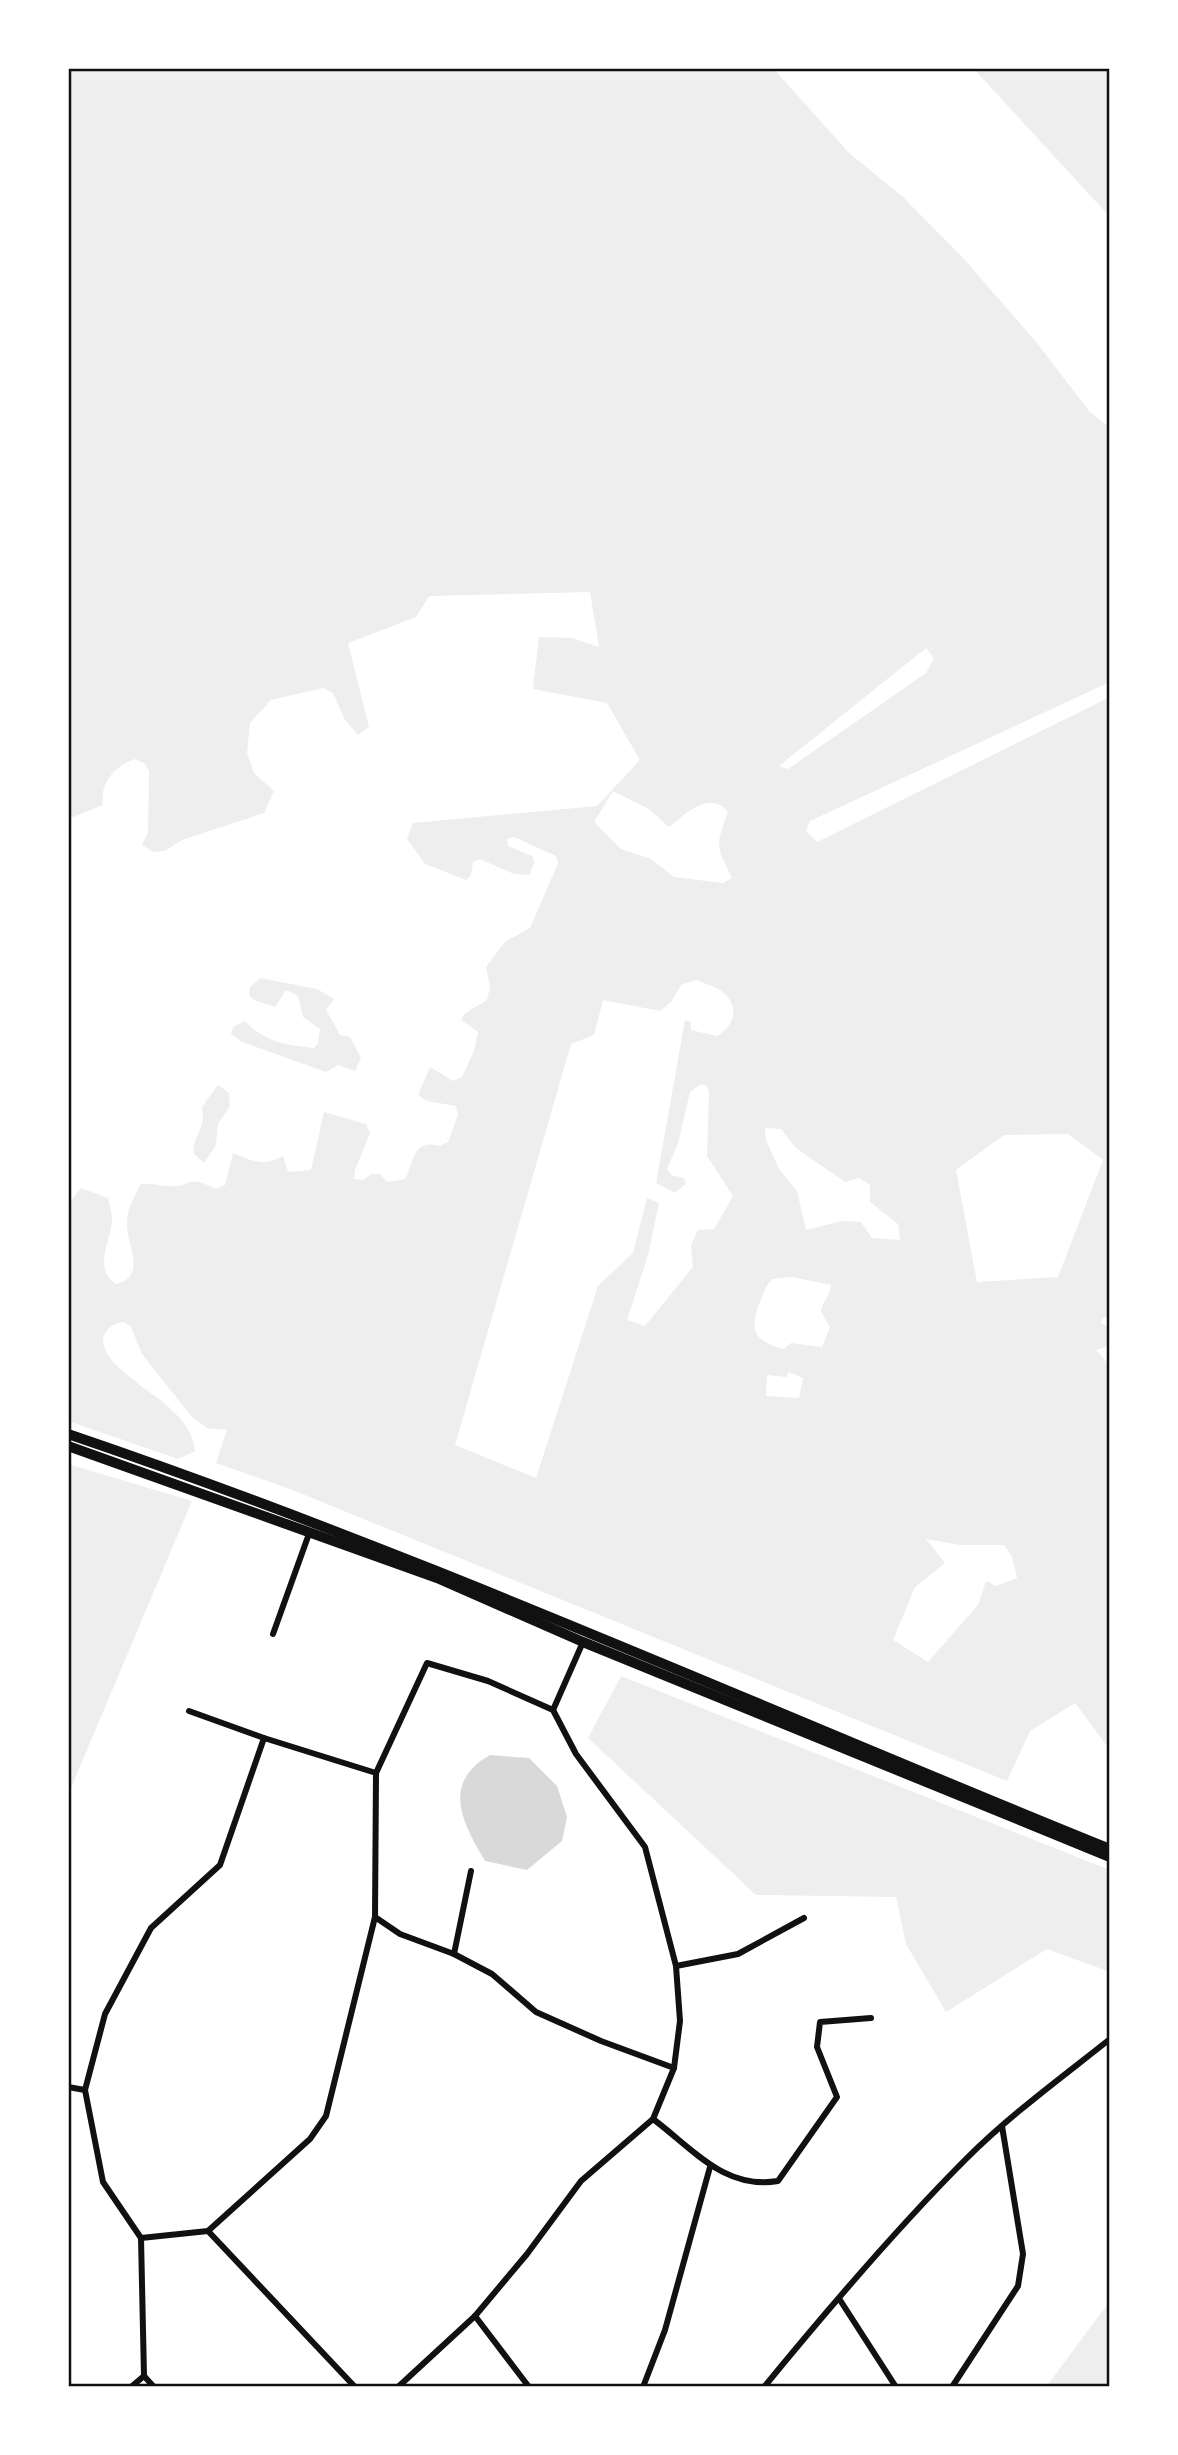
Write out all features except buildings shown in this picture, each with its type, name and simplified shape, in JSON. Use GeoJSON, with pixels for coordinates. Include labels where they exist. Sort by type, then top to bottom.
{"type":"FeatureCollection","features":[{"type":"Feature","properties":{"kind":"main road"},"geometry":{"type":"LineString","coordinates":[[68,1434],[312,1526],[583,1642],[1050,1828],[1110,1849]]}},
{"type":"Feature","properties":{"kind":"main road"},"geometry":{"type":"LineString","coordinates":[[68,1446],[441,1570],[1050,1828],[1110,1857]]}},
{"type":"Feature","properties":{"kind":"street"},"geometry":{"type":"LineString","coordinates":[[273,1634],[312,1526]]}},
{"type":"Feature","properties":{"kind":"street"},"geometry":{"type":"LineString","coordinates":[[553,1710],[583,1642]]}},
{"type":"Feature","properties":{"kind":"street"},"geometry":{"type":"LineString","coordinates":[[142,2238],[208,2231],[310,2139],[326,2116],[375,1917],[376,1773],[427,1663],[488,1681],[553,1710],[576,1754],[645,1847],[676,1966],[680,2021],[674,2068],[653,2119],[581,2181],[527,2254],[475,2316],[398,2387]]}},
{"type":"Feature","properties":{"kind":"street"},"geometry":{"type":"LineString","coordinates":[[189,1711],[376,1773]]}},
{"type":"Feature","properties":{"kind":"street"},"geometry":{"type":"LineString","coordinates":[[154,2387],[144,2376],[142,2238],[103,2182],[85,2090],[105,2014],[151,1928],[220,1865],[264,1738]]}},
{"type":"Feature","properties":{"kind":"street"},"geometry":{"type":"LineString","coordinates":[[454,1954],[471,1871]]}},
{"type":"Feature","properties":{"kind":"street"},"geometry":{"type":"LineString","coordinates":[[375,1917],[400,1934],[454,1954],[492,1974],[536,2012],[601,2041],[674,2068]]}},
{"type":"Feature","properties":{"kind":"street"},"geometry":{"type":"LineString","coordinates":[[676,1966],[738,1954],[804,1918]]}},
{"type":"Feature","properties":{"kind":"street"},"geometry":{"type":"LineString","coordinates":[[653,2119],[690,2146],[710,2167],[762,2183],[778,2181],[837,2097],[817,2046],[820,2022],[871,2018]]}},
{"type":"Feature","properties":{"kind":"street"},"geometry":{"type":"LineString","coordinates":[[764,2387],[913,2215],[1002,2126],[1108,2042]]}},
{"type":"Feature","properties":{"kind":"street"},"geometry":{"type":"LineString","coordinates":[[68,2087],[85,2090]]}},
{"type":"Feature","properties":{"kind":"street"},"geometry":{"type":"LineString","coordinates":[[953,2387],[1018,2286],[1023,2254],[1002,2126]]}},
{"type":"Feature","properties":{"kind":"street"},"geometry":{"type":"LineString","coordinates":[[643,2387],[665,2330],[710,2167]]}},
{"type":"Feature","properties":{"kind":"street"},"geometry":{"type":"LineString","coordinates":[[208,2231],[355,2387]]}},
{"type":"Feature","properties":{"kind":"street"},"geometry":{"type":"LineString","coordinates":[[840,2300],[896,2387]]}},
{"type":"Feature","properties":{"kind":"street"},"geometry":{"type":"LineString","coordinates":[[475,2316],[529,2387]]}},
{"type":"Feature","properties":{"kind":"street"},"geometry":{"type":"LineString","coordinates":[[131,2387],[144,2376]]}},
{"type":"Feature","properties":{"kind":"shaded area"},"geometry":{"type":"Polygon","coordinates":[[[68,68],[773,68],[849,153],[903,197],[964,259],[1037,343],[1089,411],[1110,428],[1110,682],[810,821],[806,831],[817,842],[1110,697],[1110,1317],[1103,1318],[1101,1323],[1110,1327],[1110,1346],[1096,1350],[1110,1366],[1110,1750],[1075,1703],[1030,1731],[1007,1781],[290,1489],[216,1463],[227,1430],[207,1428],[192,1417],[142,1354],[131,1327],[124,1322],[114,1325],[106,1332],[103,1341],[106,1351],[123,1371],[179,1418],[192,1437],[195,1451],[178,1459],[68,1421],[68,1205],[81,1188],[108,1198],[112,1221],[104,1263],[109,1278],[116,1284],[126,1280],[133,1266],[127,1221],[130,1206],[141,1184],[177,1186],[198,1182],[216,1189],[225,1185],[233,1153],[264,1162],[283,1156],[288,1172],[311,1170],[324,1112],[366,1124],[370,1133],[354,1179],[363,1180],[371,1174],[380,1174],[387,1182],[405,1179],[419,1148],[448,1142],[458,1115],[456,1106],[427,1101],[418,1095],[430,1067],[453,1081],[462,1077],[474,1051],[478,1032],[461,1020],[464,1014],[487,1000],[490,987],[486,967],[505,942],[530,928],[558,863],[556,856],[514,837],[507,839],[508,846],[532,856],[535,862],[529,875],[514,874],[480,859],[473,862],[471,876],[466,880],[425,864],[407,839],[413,823],[597,806],[640,760],[607,703],[533,689],[539,637],[572,638],[599,647],[590,592],[429,596],[416,617],[348,643],[369,727],[358,735],[345,720],[333,693],[323,688],[271,700],[250,723],[247,753],[254,773],[274,791],[264,813],[182,840],[165,851],[153,852],[142,845],[148,832],[149,771],[144,763],[135,759],[110,776],[104,789],[103,805],[68,819],[68,68]],[[926,648],[779,766],[788,769],[926,673],[934,658],[926,648]],[[613,791],[594,822],[621,849],[651,859],[674,877],[723,883],[732,878],[719,846],[728,812],[713,803],[698,806],[669,827],[649,809],[613,791]],[[697,980],[682,984],[671,1002],[660,1011],[603,1000],[594,1035],[571,1044],[455,1445],[536,1478],[598,1286],[633,1253],[647,1198],[659,1203],[648,1255],[627,1320],[645,1326],[693,1267],[691,1245],[698,1230],[714,1229],[733,1196],[707,1156],[709,1093],[707,1086],[701,1084],[690,1092],[678,1143],[667,1169],[671,1175],[684,1178],[686,1184],[675,1193],[656,1183],[685,1020],[691,1022],[691,1030],[717,1036],[728,1027],[733,1016],[732,1005],[724,993],[697,980]],[[765,1128],[766,1140],[779,1169],[797,1191],[806,1230],[842,1221],[861,1222],[872,1238],[900,1240],[898,1224],[870,1202],[870,1185],[859,1178],[845,1182],[796,1148],[781,1129],[765,1128]],[[1068,1134],[1004,1135],[956,1170],[977,1282],[1058,1277],[1103,1160],[1068,1134]],[[792,1277],[772,1279],[756,1314],[755,1328],[761,1339],[784,1349],[791,1343],[822,1347],[830,1327],[821,1311],[831,1285],[792,1277]],[[789,1372],[786,1377],[767,1375],[766,1396],[799,1398],[803,1378],[789,1372]],[[926,1539],[945,1563],[915,1587],[893,1640],[928,1662],[978,1605],[986,1581],[996,1586],[1017,1578],[1012,1557],[1004,1545],[960,1545],[926,1539]]]}},
{"type":"Feature","properties":{"kind":"shaded area"},"geometry":{"type":"Polygon","coordinates":[[[973,68],[1110,68],[1110,217],[973,68]]]}},
{"type":"Feature","properties":{"kind":"shaded area"},"geometry":{"type":"Polygon","coordinates":[[[260,978],[317,989],[334,999],[326,1010],[340,1035],[350,1037],[361,1058],[355,1071],[338,1065],[326,1072],[242,1042],[231,1034],[233,1027],[245,1021],[260,1034],[276,1041],[314,1048],[318,1043],[320,1029],[303,1017],[298,996],[286,990],[275,1007],[254,1000],[249,995],[250,987],[260,978]]]}},
{"type":"Feature","properties":{"kind":"shaded area"},"geometry":{"type":"Polygon","coordinates":[[[218,1085],[229,1093],[230,1106],[218,1124],[216,1145],[204,1163],[194,1154],[193,1147],[203,1121],[202,1107],[218,1085]]]}},
{"type":"Feature","properties":{"kind":"shaded area"},"geometry":{"type":"Polygon","coordinates":[[[68,1464],[192,1501],[68,1795],[68,1464]]]}},
{"type":"Feature","properties":{"kind":"shaded area"},"geometry":{"type":"Polygon","coordinates":[[[621,1676],[1110,1870],[1110,1972],[1047,1949],[946,2012],[906,1944],[896,1897],[756,1895],[588,1738],[621,1676]]]}},
{"type":"Feature","properties":{"kind":"shaded area"},"geometry":{"type":"Polygon","coordinates":[[[490,1755],[529,1758],[557,1786],[567,1817],[562,1841],[527,1870],[485,1861],[464,1818],[460,1804],[465,1778],[490,1755]]]}},
{"type":"Feature","properties":{"kind":"shaded area"},"geometry":{"type":"Polygon","coordinates":[[[1110,2301],[1110,2387],[1046,2387],[1110,2301]]]}}]}
